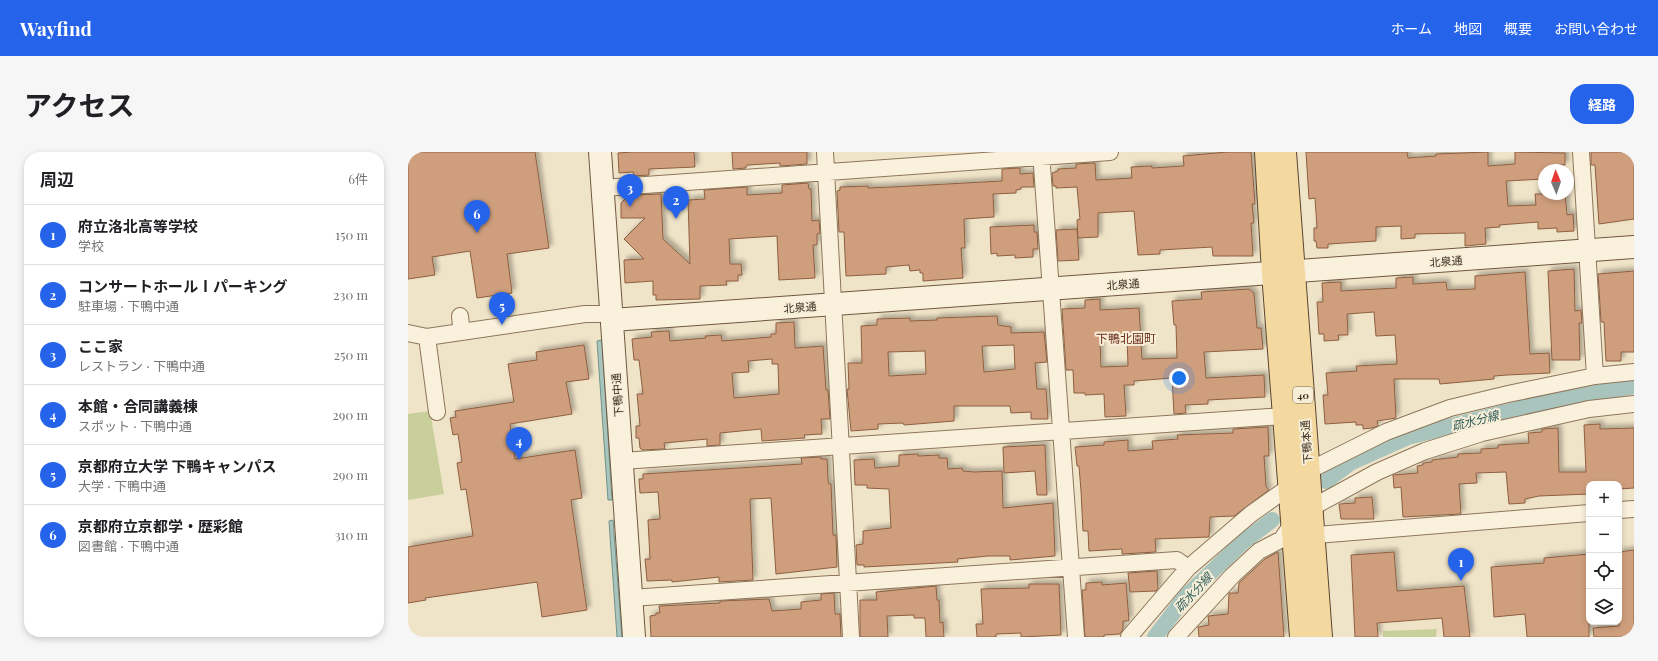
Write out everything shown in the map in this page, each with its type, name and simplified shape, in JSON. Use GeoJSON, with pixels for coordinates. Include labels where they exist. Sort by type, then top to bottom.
{"type":"FeatureCollection","features":[{"type":"Feature","properties":{"kind":"main road","name":"下鴨本通"},"geometry":{"type":"LineString","coordinates":[[1266,152],[1283,273],[1308,471],[1311,508],[1295,534],[1321,637]]}},
{"type":"Feature","properties":{"kind":"main road","name":"下鴨本通"},"geometry":{"type":"LineString","coordinates":[[1285,152],[1283,273],[1284,416],[1289,487],[1295,534],[1301,637]]}},
{"type":"Feature","properties":{"kind":"street","name":"下鴨中通"},"geometry":{"type":"LineString","coordinates":[[600,152],[606,317],[622,461],[634,637]]}},
{"type":"Feature","properties":{"kind":"street"},"geometry":{"type":"LineString","coordinates":[[825,152],[851,637]]}},
{"type":"Feature","properties":{"kind":"street"},"geometry":{"type":"LineString","coordinates":[[602,188],[826,172],[1041,154],[1110,152]]}},
{"type":"Feature","properties":{"kind":"street"},"geometry":{"type":"LineString","coordinates":[[1581,152],[1595,376]]}},
{"type":"Feature","properties":{"kind":"street"},"geometry":{"type":"LineString","coordinates":[[1041,154],[1076,637]]}},
{"type":"Feature","properties":{"kind":"street","name":"北泉通"},"geometry":{"type":"LineString","coordinates":[[606,317],[834,305],[1634,247]]}},
{"type":"Feature","properties":{"kind":"street"},"geometry":{"type":"LineString","coordinates":[[408,334],[427,337],[585,314],[606,317]]}},
{"type":"Feature","properties":{"kind":"street"},"geometry":{"type":"LineString","coordinates":[[427,337],[437,412]]}},
{"type":"Feature","properties":{"kind":"street"},"geometry":{"type":"LineString","coordinates":[[1129,637],[1188,568],[1251,514],[1289,487],[1308,471],[1386,432],[1450,408],[1595,376],[1634,372]]}},
{"type":"Feature","properties":{"kind":"street"},"geometry":{"type":"LineString","coordinates":[[1311,508],[1377,472],[1425,452],[1482,433],[1589,409],[1634,404]]}},
{"type":"Feature","properties":{"kind":"street"},"geometry":{"type":"LineString","coordinates":[[622,461],[1284,416]]}},
{"type":"Feature","properties":{"kind":"street"},"geometry":{"type":"LineString","coordinates":[[1622,510],[1634,509]]}},
{"type":"Feature","properties":{"kind":"street"},"geometry":{"type":"LineString","coordinates":[[1176,637],[1232,576],[1259,551],[1295,534],[1586,513]]}},
{"type":"Feature","properties":{"kind":"street"},"geometry":{"type":"LineString","coordinates":[[631,598],[1177,560],[1188,568]]}},
{"type":"Feature","properties":{"kind":"green space"},"geometry":{"type":"Polygon","coordinates":[[[430,411],[444,494],[408,500],[408,414],[430,411]]]}},
{"type":"Feature","properties":{"kind":"green space"},"geometry":{"type":"Polygon","coordinates":[[[1437,629],[1436,637],[1383,637],[1383,631],[1437,629]]]}},
{"type":"Feature","properties":{"kind":"water"},"geometry":{"type":"Polygon","coordinates":[[[602,340],[612,500],[608,500],[597,341],[602,340]]]}},
{"type":"Feature","properties":{"kind":"water"},"geometry":{"type":"Polygon","coordinates":[[[613,520],[622,637],[617,637],[609,521],[613,520]]]}},
{"type":"Feature","properties":{"kind":"building"},"geometry":{"type":"Polygon","coordinates":[[[408,152],[535,152],[549,248],[507,254],[512,293],[477,298],[470,251],[432,257],[435,275],[408,279],[408,152]]]}},
{"type":"Feature","properties":{"kind":"building"},"geometry":{"type":"Polygon","coordinates":[[[694,152],[695,167],[649,169],[649,175],[634,176],[633,172],[619,173],[618,153],[694,152]]]}},
{"type":"Feature","properties":{"kind":"building"},"geometry":{"type":"Polygon","coordinates":[[[732,152],[807,152],[807,164],[780,166],[780,163],[748,165],[746,168],[733,169],[732,152]]]}},
{"type":"Feature","properties":{"kind":"building"},"geometry":{"type":"Polygon","coordinates":[[[1227,152],[1251,152],[1255,204],[1252,204],[1254,223],[1251,223],[1253,256],[1213,256],[1212,247],[1160,250],[1160,254],[1138,255],[1134,211],[1098,213],[1098,237],[1078,238],[1077,220],[1080,219],[1077,187],[1056,188],[1056,186],[1053,186],[1052,173],[1058,171],[1058,169],[1076,168],[1076,164],[1095,163],[1096,180],[1132,178],[1131,167],[1152,166],[1152,168],[1184,166],[1183,156],[1227,152]]]}},
{"type":"Feature","properties":{"kind":"building"},"geometry":{"type":"Polygon","coordinates":[[[1306,152],[1407,152],[1408,158],[1436,156],[1436,154],[1488,152],[1488,166],[1515,164],[1515,152],[1565,153],[1565,164],[1538,164],[1538,179],[1506,181],[1508,206],[1536,205],[1535,194],[1538,194],[1538,200],[1566,200],[1567,215],[1573,214],[1574,231],[1557,232],[1557,228],[1538,229],[1538,222],[1499,225],[1500,227],[1485,228],[1486,244],[1465,246],[1465,233],[1415,234],[1415,238],[1401,239],[1401,226],[1376,227],[1376,241],[1328,244],[1328,248],[1317,248],[1316,241],[1314,241],[1314,228],[1317,228],[1315,198],[1309,199],[1306,152]]]}},
{"type":"Feature","properties":{"kind":"building"},"geometry":{"type":"Polygon","coordinates":[[[1591,152],[1634,152],[1634,219],[1599,224],[1595,165],[1591,165],[1591,152]]]}},
{"type":"Feature","properties":{"kind":"building"},"geometry":{"type":"Polygon","coordinates":[[[1020,168],[1020,174],[1033,173],[1034,187],[1021,187],[1021,189],[1016,190],[1016,193],[993,194],[994,217],[964,219],[965,248],[961,248],[963,278],[923,281],[923,273],[920,273],[920,270],[910,271],[909,265],[886,267],[886,274],[846,276],[844,232],[839,232],[837,191],[840,190],[840,187],[868,186],[868,188],[1002,181],[1002,169],[1020,168]]]}},
{"type":"Feature","properties":{"kind":"building"},"geometry":{"type":"Polygon","coordinates":[[[808,183],[809,189],[811,189],[812,221],[819,220],[820,233],[817,234],[817,245],[813,245],[815,278],[779,280],[777,236],[729,239],[730,264],[741,264],[742,275],[738,275],[738,281],[726,281],[727,285],[700,286],[700,299],[656,300],[656,295],[653,295],[653,281],[625,283],[624,260],[644,259],[624,239],[645,218],[621,218],[621,203],[626,198],[635,197],[635,195],[661,194],[663,239],[690,264],[688,200],[705,199],[704,190],[747,187],[747,195],[782,193],[782,185],[808,183]]]}},
{"type":"Feature","properties":{"kind":"building"},"geometry":{"type":"Polygon","coordinates":[[[1034,225],[1034,232],[1037,232],[1038,249],[1033,249],[1033,257],[1015,258],[1015,255],[997,256],[997,253],[991,254],[990,227],[1034,225]]]}},
{"type":"Feature","properties":{"kind":"building"},"geometry":{"type":"Polygon","coordinates":[[[1077,229],[1079,260],[1058,261],[1056,230],[1077,229]]]}},
{"type":"Feature","properties":{"kind":"building"},"geometry":{"type":"Polygon","coordinates":[[[1574,269],[1575,311],[1581,310],[1582,323],[1579,323],[1580,360],[1552,360],[1548,271],[1574,269]]]}},
{"type":"Feature","properties":{"kind":"building"},"geometry":{"type":"Polygon","coordinates":[[[1634,271],[1634,352],[1621,352],[1621,361],[1606,361],[1604,322],[1601,322],[1598,274],[1634,271]]]}},
{"type":"Feature","properties":{"kind":"building"},"geometry":{"type":"Polygon","coordinates":[[[1525,272],[1530,354],[1549,353],[1550,373],[1494,376],[1494,379],[1440,384],[1439,379],[1394,379],[1396,418],[1377,421],[1378,426],[1363,429],[1363,425],[1356,425],[1356,422],[1325,424],[1323,395],[1328,395],[1326,373],[1357,371],[1356,366],[1397,364],[1395,335],[1376,336],[1374,312],[1347,314],[1348,335],[1338,335],[1339,340],[1324,341],[1324,334],[1319,334],[1317,302],[1323,302],[1322,283],[1341,282],[1341,291],[1396,288],[1396,278],[1413,277],[1413,284],[1446,282],[1447,290],[1475,289],[1475,276],[1525,272]]]}},
{"type":"Feature","properties":{"kind":"building"},"geometry":{"type":"Polygon","coordinates":[[[1249,289],[1254,293],[1257,328],[1261,328],[1263,349],[1204,352],[1206,378],[1264,375],[1265,397],[1208,400],[1208,404],[1185,405],[1186,413],[1174,414],[1172,378],[1134,381],[1134,385],[1124,385],[1126,416],[1105,417],[1104,394],[1085,395],[1085,393],[1074,393],[1073,370],[1066,370],[1062,309],[1085,308],[1085,300],[1100,299],[1100,310],[1139,308],[1142,359],[1177,358],[1176,325],[1174,325],[1172,301],[1202,299],[1201,292],[1249,289]],[[1127,337],[1100,339],[1101,367],[1128,366],[1127,337]]]}},
{"type":"Feature","properties":{"kind":"building"},"geometry":{"type":"Polygon","coordinates":[[[997,316],[998,325],[1011,327],[1011,333],[1044,332],[1047,362],[1035,363],[1037,389],[1046,389],[1048,419],[1031,419],[1031,412],[1011,413],[1010,406],[954,406],[954,421],[904,425],[903,423],[878,424],[878,429],[851,431],[847,389],[849,389],[848,363],[862,363],[861,326],[877,325],[877,319],[910,318],[910,321],[937,320],[937,318],[997,316]],[[1014,345],[982,346],[984,372],[1015,369],[1014,345]],[[925,351],[888,352],[889,376],[926,374],[925,351]]]}},
{"type":"Feature","properties":{"kind":"building"},"geometry":{"type":"Polygon","coordinates":[[[794,322],[795,348],[823,346],[826,390],[828,390],[830,419],[821,419],[822,434],[804,435],[805,438],[762,441],[761,429],[720,433],[720,445],[707,446],[707,439],[664,443],[665,449],[642,450],[640,448],[639,438],[636,438],[636,426],[640,426],[637,394],[643,394],[639,360],[634,360],[632,339],[652,337],[651,332],[669,331],[670,341],[706,338],[705,336],[721,335],[722,341],[771,337],[771,334],[776,334],[776,323],[794,322]],[[772,359],[748,361],[749,372],[732,373],[734,398],[779,394],[778,364],[772,364],[772,359]]]}},
{"type":"Feature","properties":{"kind":"building"},"geometry":{"type":"Polygon","coordinates":[[[584,345],[589,379],[566,382],[572,414],[510,424],[515,459],[575,450],[582,498],[571,500],[587,610],[542,617],[537,582],[425,598],[426,600],[408,603],[408,547],[473,536],[466,489],[461,490],[457,463],[462,462],[458,434],[453,435],[450,418],[456,417],[455,411],[514,402],[508,364],[537,360],[536,352],[584,345]]]}},
{"type":"Feature","properties":{"kind":"building"},"geometry":{"type":"Polygon","coordinates":[[[1600,424],[1600,429],[1634,428],[1634,488],[1622,489],[1622,481],[1586,481],[1586,494],[1539,496],[1525,499],[1525,503],[1509,504],[1506,472],[1476,473],[1477,483],[1459,484],[1461,514],[1403,517],[1401,487],[1394,488],[1393,475],[1418,473],[1417,466],[1423,465],[1423,463],[1432,462],[1432,460],[1458,457],[1458,454],[1481,453],[1481,449],[1498,448],[1498,445],[1529,443],[1528,433],[1542,432],[1542,429],[1558,428],[1559,472],[1586,472],[1584,425],[1600,424]]]}},
{"type":"Feature","properties":{"kind":"building"},"geometry":{"type":"Polygon","coordinates":[[[1268,427],[1269,456],[1264,456],[1266,486],[1269,490],[1234,516],[1210,517],[1209,537],[1155,539],[1156,552],[1122,554],[1122,549],[1089,551],[1088,531],[1083,531],[1079,466],[1077,466],[1075,447],[1104,445],[1104,442],[1128,440],[1128,451],[1153,449],[1152,441],[1178,439],[1177,435],[1233,433],[1233,429],[1268,427]]]}},
{"type":"Feature","properties":{"kind":"building"},"geometry":{"type":"Polygon","coordinates":[[[1045,445],[1047,495],[1037,495],[1035,471],[1004,473],[1003,447],[1045,445]]]}},
{"type":"Feature","properties":{"kind":"building"},"geometry":{"type":"Polygon","coordinates":[[[918,454],[918,456],[939,455],[939,458],[947,458],[948,469],[962,468],[963,471],[974,472],[1002,471],[1003,508],[1053,503],[1055,556],[1010,560],[1010,556],[988,556],[957,559],[958,562],[864,567],[864,565],[857,565],[856,545],[863,544],[863,531],[891,528],[889,489],[867,488],[867,485],[855,485],[854,460],[874,459],[875,468],[899,466],[899,455],[918,454]]]}},
{"type":"Feature","properties":{"kind":"building"},"geometry":{"type":"Polygon","coordinates":[[[821,457],[821,459],[827,459],[828,480],[829,484],[831,484],[833,535],[836,535],[837,567],[776,574],[771,498],[750,499],[753,580],[719,582],[719,577],[672,582],[672,580],[647,581],[645,559],[650,559],[648,520],[660,519],[658,492],[640,493],[639,479],[643,479],[643,474],[802,464],[801,458],[821,457]]]}},
{"type":"Feature","properties":{"kind":"building"},"geometry":{"type":"Polygon","coordinates":[[[1372,497],[1374,519],[1341,519],[1339,504],[1355,503],[1355,498],[1372,497]]]}},
{"type":"Feature","properties":{"kind":"building"},"geometry":{"type":"Polygon","coordinates":[[[1634,550],[1634,637],[1594,637],[1593,628],[1622,625],[1622,552],[1634,550]]]}},
{"type":"Feature","properties":{"kind":"building"},"geometry":{"type":"Polygon","coordinates":[[[1278,552],[1284,637],[1199,637],[1198,627],[1209,625],[1208,616],[1228,614],[1229,593],[1238,593],[1239,583],[1265,559],[1278,552]]]}},
{"type":"Feature","properties":{"kind":"building"},"geometry":{"type":"Polygon","coordinates":[[[1394,552],[1397,591],[1464,586],[1470,637],[1444,637],[1442,618],[1377,623],[1378,637],[1355,637],[1351,555],[1394,552]]]}},
{"type":"Feature","properties":{"kind":"building"},"geometry":{"type":"Polygon","coordinates":[[[1586,554],[1586,625],[1589,625],[1589,637],[1527,637],[1525,614],[1494,617],[1491,567],[1544,563],[1544,558],[1586,554]]]}},
{"type":"Feature","properties":{"kind":"building"},"geometry":{"type":"Polygon","coordinates":[[[1157,571],[1158,588],[1156,591],[1130,592],[1128,573],[1157,571]]]}},
{"type":"Feature","properties":{"kind":"building"},"geometry":{"type":"Polygon","coordinates":[[[1102,582],[1102,585],[1126,583],[1129,621],[1123,621],[1123,629],[1120,634],[1104,635],[1104,637],[1085,637],[1082,590],[1086,590],[1086,583],[1102,582]]]}},
{"type":"Feature","properties":{"kind":"building"},"geometry":{"type":"Polygon","coordinates":[[[1029,584],[1059,584],[1061,635],[1021,637],[1021,633],[996,634],[996,637],[977,637],[976,624],[983,624],[981,589],[1029,588],[1029,584]]]}},
{"type":"Feature","properties":{"kind":"building"},"geometry":{"type":"Polygon","coordinates":[[[936,586],[937,600],[939,600],[940,623],[943,622],[944,637],[926,637],[925,618],[914,618],[914,615],[887,616],[888,637],[860,637],[860,600],[877,600],[876,592],[936,586]]]}},
{"type":"Feature","properties":{"kind":"building"},"geometry":{"type":"Polygon","coordinates":[[[834,593],[835,614],[840,614],[841,637],[651,637],[650,616],[660,613],[659,606],[769,599],[772,611],[801,609],[801,602],[821,600],[821,594],[834,593]]]}},
{"type":"Feature","properties":{"kind":"waterway","name":"疏水分線"},"geometry":{"type":"LineString","coordinates":[[1326,481],[1350,463],[1408,437],[1546,402],[1634,386]]}},
{"type":"Feature","properties":{"kind":"waterway","name":"疏水分線"},"geometry":{"type":"LineString","coordinates":[[1155,637],[1186,596],[1243,542],[1272,520]]}},
{"type":"Feature","properties":{"kind":"place","name":"ここ家"},"geometry":{"type":"Point","coordinates":[630,207]}},
{"type":"Feature","properties":{"kind":"place","name":"コンサートホールⅠパーキング"},"geometry":{"type":"Point","coordinates":[676,219]}},
{"type":"Feature","properties":{"kind":"place","name":"京都府立京都学・歴彩館"},"geometry":{"type":"Point","coordinates":[477,233]}},
{"type":"Feature","properties":{"kind":"place","name":"京都府立大学 下鴨キャンパス"},"geometry":{"type":"Point","coordinates":[502,325]}},
{"type":"Feature","properties":{"kind":"place","name":"本館・合同講義棟"},"geometry":{"type":"Point","coordinates":[519,460]}},
{"type":"Feature","properties":{"kind":"place","name":"府立洛北高等学校"},"geometry":{"type":"Point","coordinates":[1461,581]}},
{"type":"Feature","properties":{"kind":"district","name":"下鴨北園町"},"geometry":{"type":"Point","coordinates":[1126,338]}}]}
